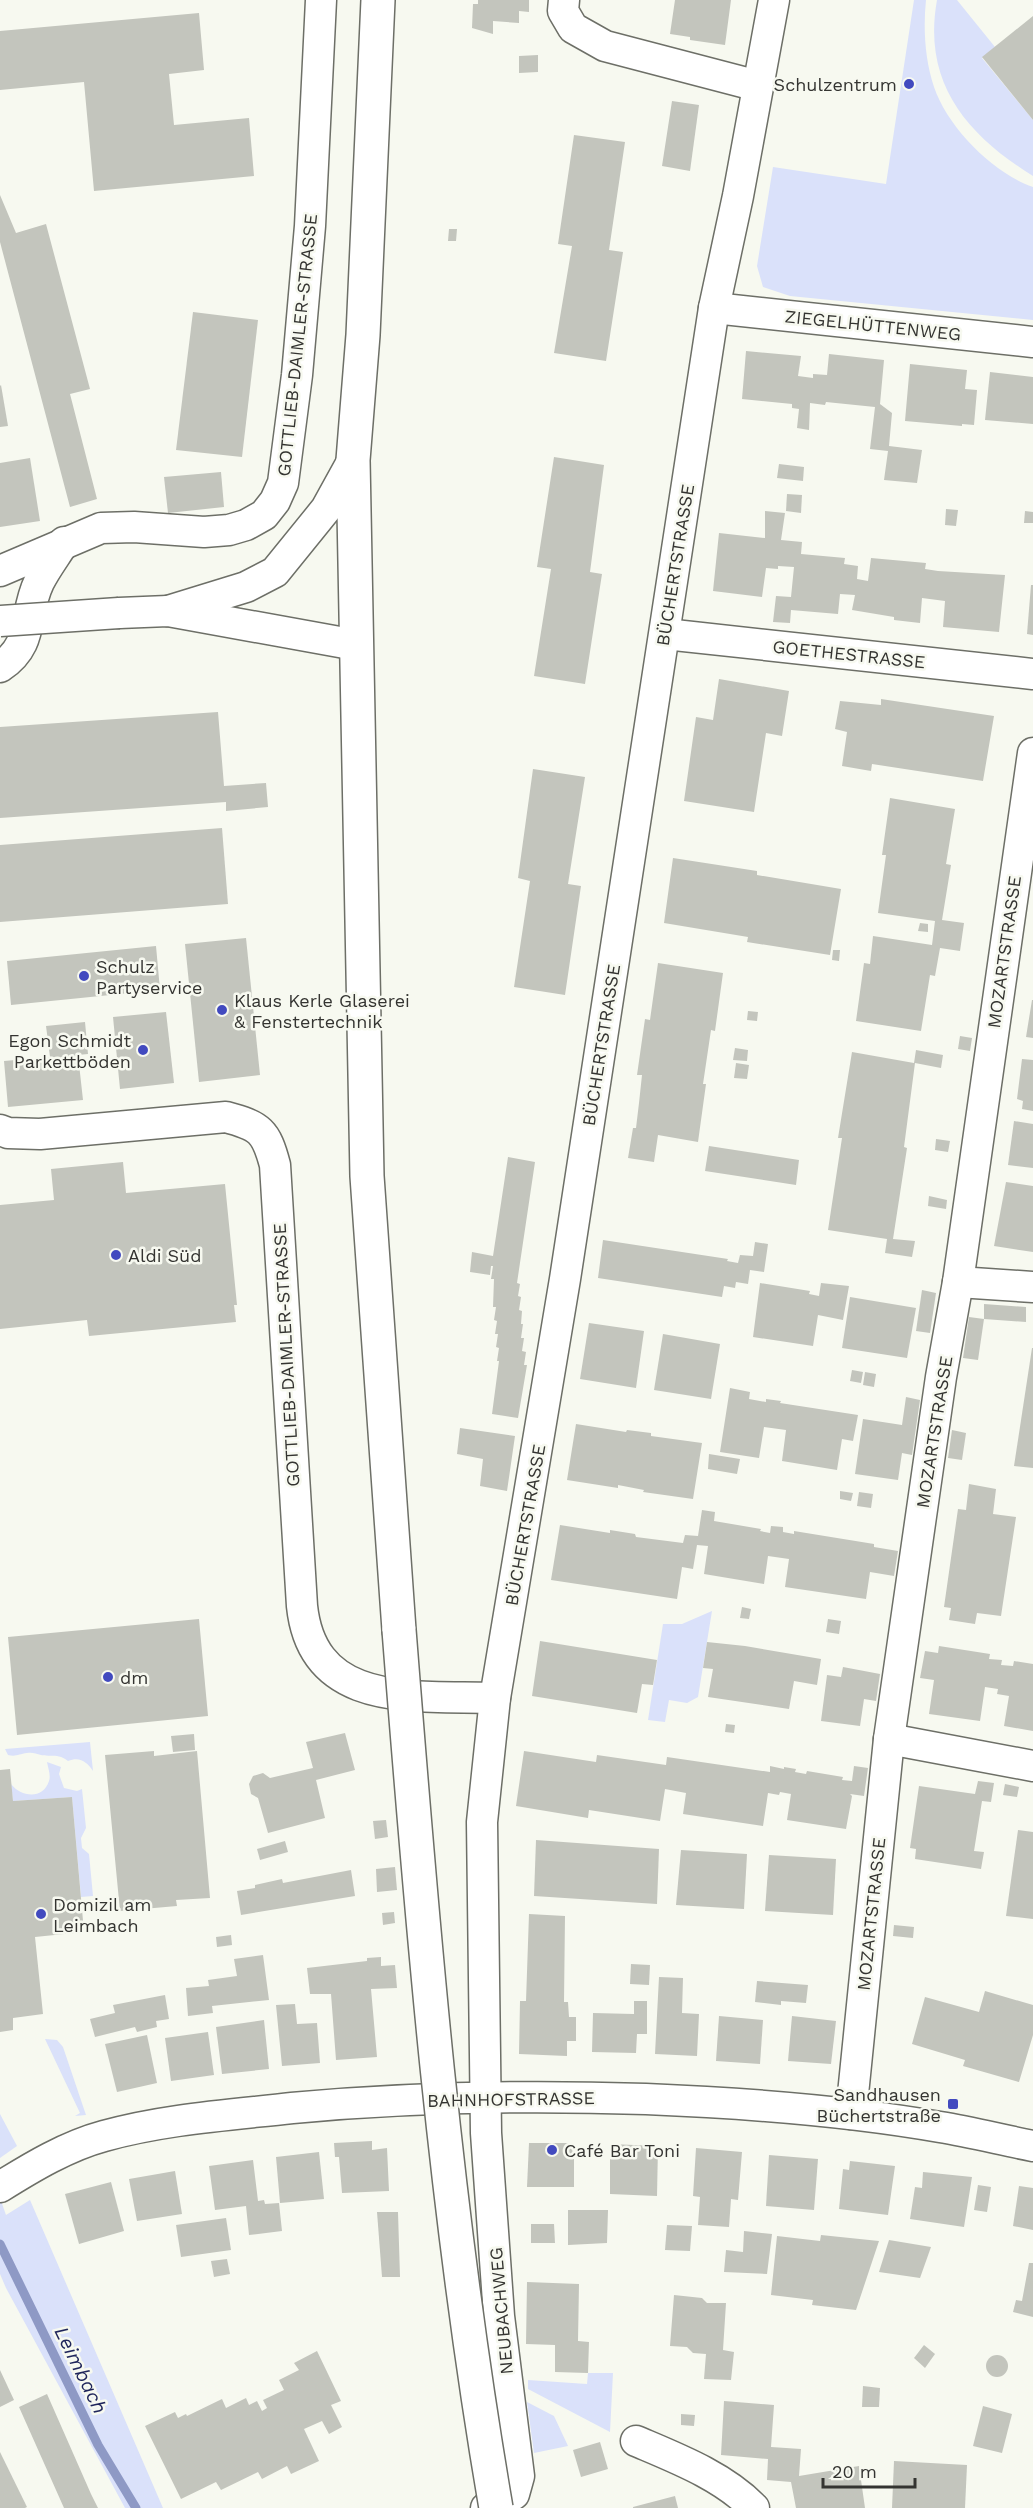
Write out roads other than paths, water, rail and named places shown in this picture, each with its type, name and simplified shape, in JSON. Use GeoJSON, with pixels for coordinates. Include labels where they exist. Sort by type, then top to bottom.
{"type":"FeatureCollection","features":[{"type":"Feature","properties":{"kind":"main road"},"geometry":{"type":"LineString","coordinates":[[378,0],[366,288],[353,460],[367,1176],[421,1902],[477,2401],[496,2508]]}},
{"type":"Feature","properties":{"kind":"street","name":"GOTTLIEB-DAIMLER-STRASSE"},"geometry":{"type":"LineString","coordinates":[[0,571],[101,528],[119,526],[204,532],[229,530],[246,525],[264,515],[275,501],[283,483],[297,375],[310,226],[321,0]]}},
{"type":"Feature","properties":{"kind":"street"},"geometry":{"type":"LineString","coordinates":[[564,0],[563,12],[573,28],[605,46],[758,87]]}},
{"type":"Feature","properties":{"kind":"street","name":"BÜCHERTSTRASSE"},"geometry":{"type":"LineString","coordinates":[[486,2096],[481,1846],[495,1698],[558,1323],[714,308],[738,196],[774,0]]}},
{"type":"Feature","properties":{"kind":"street","name":"ZIEGELHÜTTENWEG"},"geometry":{"type":"LineString","coordinates":[[714,308],[1033,342]]}},
{"type":"Feature","properties":{"kind":"street"},"geometry":{"type":"LineString","coordinates":[[168,611],[246,587],[275,572],[326,509],[353,460]]}},
{"type":"Feature","properties":{"kind":"street"},"geometry":{"type":"LineString","coordinates":[[0,667],[12,659],[27,634],[30,607],[39,581],[64,542]]}},
{"type":"Feature","properties":{"kind":"street"},"geometry":{"type":"LineString","coordinates":[[0,621],[168,611],[356,645]]}},
{"type":"Feature","properties":{"kind":"street","name":"GOETHESTRASSE"},"geometry":{"type":"LineString","coordinates":[[665,634],[1033,674]]}},
{"type":"Feature","properties":{"kind":"street","name":"MOZARTSTRASSE"},"geometry":{"type":"LineString","coordinates":[[851,2114],[889,1739],[941,1377],[958,1282],[1033,753]]}},
{"type":"Feature","properties":{"kind":"street","name":"GOTTLIEB-DAIMLER-STRASSE"},"geometry":{"type":"LineString","coordinates":[[0,1130],[8,1134],[40,1134],[226,1117],[253,1124],[269,1143],[274,1166],[302,1606],[303,1617],[312,1644],[319,1658],[331,1670],[352,1684],[366,1689],[418,1695],[495,1698]]}},
{"type":"Feature","properties":{"kind":"street"},"geometry":{"type":"LineString","coordinates":[[958,1282],[1033,1287]]}},
{"type":"Feature","properties":{"kind":"street"},"geometry":{"type":"LineString","coordinates":[[889,1739],[1033,1766]]}},
{"type":"Feature","properties":{"kind":"street","name":"BAHNHOFSTRASSE"},"geometry":{"type":"LineString","coordinates":[[3,2185],[59,2153],[103,2136],[161,2125],[220,2116],[337,2104],[486,2096],[724,2103],[851,2114],[941,2127],[1033,2146]]}},
{"type":"Feature","properties":{"kind":"street","name":"NEUBACHWEG"},"geometry":{"type":"LineString","coordinates":[[486,2096],[486,2133],[500,2316],[519,2476],[514,2494],[499,2504],[486,2508]]}},
{"type":"Feature","properties":{"kind":"street"},"geometry":{"type":"LineString","coordinates":[[636,2441],[696,2468],[746,2500],[754,2508]]}},
{"type":"Feature","properties":{"kind":"waterway","name":"Leimbach"},"geometry":{"type":"LineString","coordinates":[[0,2244],[98,2445],[136,2508]]}},
{"type":"Feature","properties":{"kind":"place","name":"Schulzentrum"},"geometry":{"type":"Point","coordinates":[909,84]}},
{"type":"Feature","properties":{"kind":"place","name":"Schulz Partyservice"},"geometry":{"type":"Point","coordinates":[84,976]}},
{"type":"Feature","properties":{"kind":"place","name":"Klaus Kerle Glaserei & Fenstertechnik"},"geometry":{"type":"Point","coordinates":[222,1010]}},
{"type":"Feature","properties":{"kind":"place","name":"Egon Schmidt Parkettböden"},"geometry":{"type":"Point","coordinates":[143,1050]}},
{"type":"Feature","properties":{"kind":"place","name":"Aldi Süd"},"geometry":{"type":"Point","coordinates":[116,1255]}},
{"type":"Feature","properties":{"kind":"place","name":"dm"},"geometry":{"type":"Point","coordinates":[108,1677]}},
{"type":"Feature","properties":{"kind":"place","name":"Domizil am Leimbach"},"geometry":{"type":"Point","coordinates":[41,1914]}},
{"type":"Feature","properties":{"kind":"place","name":"Sandhausen Büchertstraße"},"geometry":{"type":"Point","coordinates":[953,2104]}},
{"type":"Feature","properties":{"kind":"place","name":"Café Bar Toni"},"geometry":{"type":"Point","coordinates":[552,2150]}}]}
